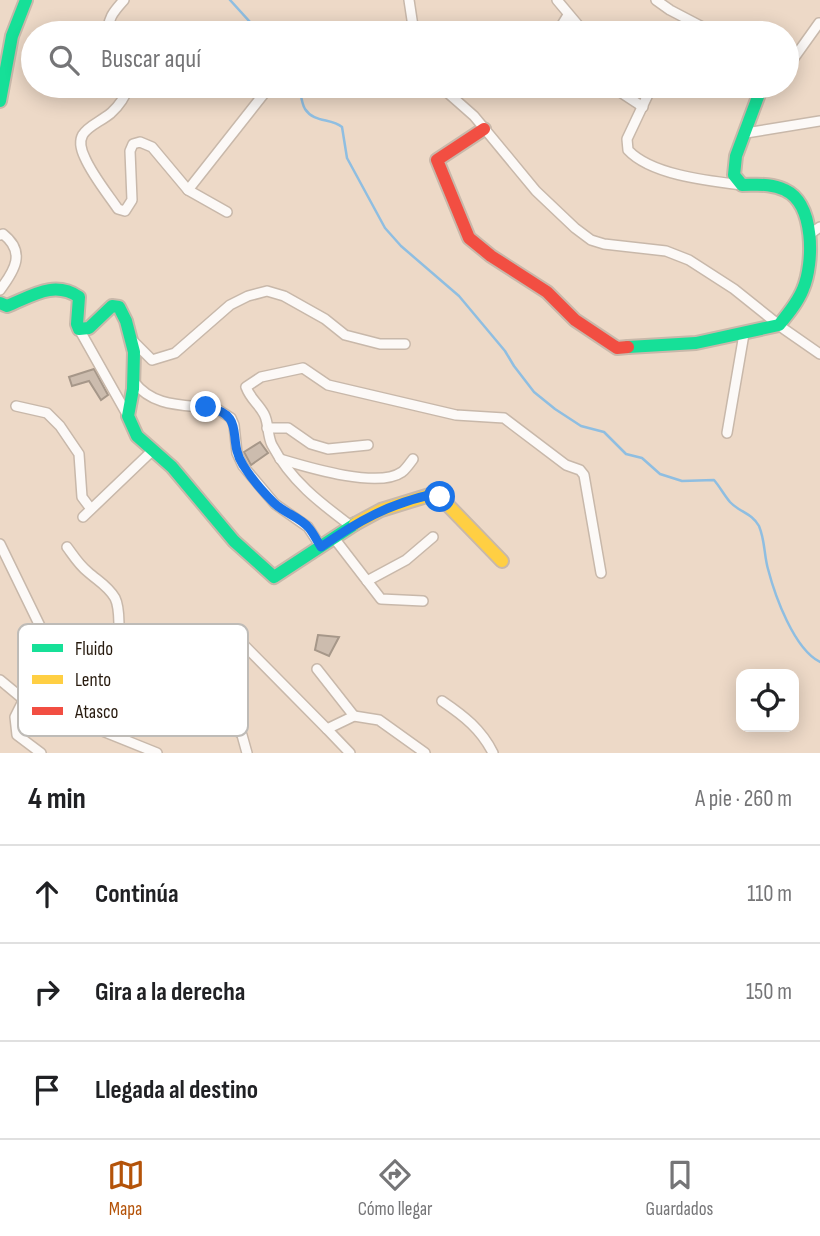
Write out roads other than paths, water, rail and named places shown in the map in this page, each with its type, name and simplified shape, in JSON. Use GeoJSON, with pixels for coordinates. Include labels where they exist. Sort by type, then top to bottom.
{"type":"FeatureCollection","features":[{"type":"Feature","properties":{"kind":"street"},"geometry":{"type":"LineString","coordinates":[[1,95],[7,56],[20,10],[26,0]]}},
{"type":"Feature","properties":{"kind":"street"},"geometry":{"type":"LineString","coordinates":[[109,21],[124,0]]}},
{"type":"Feature","properties":{"kind":"street"},"geometry":{"type":"LineString","coordinates":[[409,0],[412,21]]}},
{"type":"Feature","properties":{"kind":"street"},"geometry":{"type":"LineString","coordinates":[[656,0],[691,21]]}},
{"type":"Feature","properties":{"kind":"street"},"geometry":{"type":"LineString","coordinates":[[559,1],[575,21]]}},
{"type":"Feature","properties":{"kind":"street"},"geometry":{"type":"LineString","coordinates":[[564,21],[568,15]]}},
{"type":"Feature","properties":{"kind":"street"},"geometry":{"type":"LineString","coordinates":[[799,51],[819,23]]}},
{"type":"Feature","properties":{"kind":"street"},"geometry":{"type":"LineString","coordinates":[[125,98],[111,113],[86,129],[81,139],[84,157],[118,209],[125,211],[132,200],[130,151],[133,144],[140,142],[152,147],[188,190],[227,212]]}},
{"type":"Feature","properties":{"kind":"street"},"geometry":{"type":"LineString","coordinates":[[188,190],[261,98]]}},
{"type":"Feature","properties":{"kind":"street"},"geometry":{"type":"LineString","coordinates":[[454,98],[474,116],[536,191],[591,240],[666,251],[690,260],[734,289],[779,326],[820,354]]}},
{"type":"Feature","properties":{"kind":"street"},"geometry":{"type":"LineString","coordinates":[[629,98],[643,107]]}},
{"type":"Feature","properties":{"kind":"street"},"geometry":{"type":"LineString","coordinates":[[484,129],[438,160],[469,238],[491,256],[547,292],[575,320],[617,348],[696,343],[779,326],[797,301],[813,271],[815,231],[789,193],[777,186],[705,180],[654,166],[633,156],[628,150],[627,139],[647,98]]}},
{"type":"Feature","properties":{"kind":"street"},"geometry":{"type":"LineString","coordinates":[[742,185],[734,175],[733,168],[758,98]]}},
{"type":"Feature","properties":{"kind":"street"},"geometry":{"type":"LineString","coordinates":[[746,133],[820,121]]}},
{"type":"Feature","properties":{"kind":"street"},"geometry":{"type":"LineString","coordinates":[[0,235],[3,234],[13,242],[18,255],[10,276],[0,290]]}},
{"type":"Feature","properties":{"kind":"street"},"geometry":{"type":"LineString","coordinates":[[0,303],[7,306],[57,286],[71,290],[79,297],[79,329],[137,436],[172,467],[234,541],[274,578],[351,526],[381,510],[433,494],[440,497],[502,561]]}},
{"type":"Feature","properties":{"kind":"street"},"geometry":{"type":"LineString","coordinates":[[130,337],[152,360],[175,353],[230,305],[267,291],[284,296],[325,319],[345,335],[380,344],[405,344]]}},
{"type":"Feature","properties":{"kind":"street"},"geometry":{"type":"LineString","coordinates":[[79,329],[89,328],[112,306],[119,307],[134,352],[128,416]]}},
{"type":"Feature","properties":{"kind":"street"},"geometry":{"type":"LineString","coordinates":[[727,433],[744,334]]}},
{"type":"Feature","properties":{"kind":"street"},"geometry":{"type":"LineString","coordinates":[[351,526],[312,497],[284,467],[270,440],[264,414],[250,399],[246,387],[261,377],[303,368],[328,385],[351,391],[456,415],[504,418],[566,465],[580,470],[584,475],[601,573]]}},
{"type":"Feature","properties":{"kind":"street"},"geometry":{"type":"LineString","coordinates":[[133,382],[143,394],[153,400],[206,407],[225,413],[234,425],[237,453],[243,466],[275,504],[308,527],[321,547]]}},
{"type":"Feature","properties":{"kind":"street"},"geometry":{"type":"LineString","coordinates":[[16,406],[47,413],[60,426],[79,454],[82,497],[91,509]]}},
{"type":"Feature","properties":{"kind":"street"},"geometry":{"type":"LineString","coordinates":[[267,428],[288,428],[311,444],[328,449],[368,445]]}},
{"type":"Feature","properties":{"kind":"street"},"geometry":{"type":"LineString","coordinates":[[83,517],[153,450]]}},
{"type":"Feature","properties":{"kind":"street"},"geometry":{"type":"LineString","coordinates":[[280,459],[320,471],[373,479],[401,473],[413,459]]}},
{"type":"Feature","properties":{"kind":"street"},"geometry":{"type":"LineString","coordinates":[[367,581],[407,560],[433,537]]}},
{"type":"Feature","properties":{"kind":"street"},"geometry":{"type":"LineString","coordinates":[[334,538],[381,599],[423,601]]}},
{"type":"Feature","properties":{"kind":"street"},"geometry":{"type":"LineString","coordinates":[[0,544],[38,624]]}},
{"type":"Feature","properties":{"kind":"street"},"geometry":{"type":"LineString","coordinates":[[67,547],[87,572],[105,584],[115,598],[120,624]]}},
{"type":"Feature","properties":{"kind":"street"},"geometry":{"type":"LineString","coordinates":[[248,649],[350,753]]}},
{"type":"Feature","properties":{"kind":"street"},"geometry":{"type":"LineString","coordinates":[[317,670],[354,716]]}},
{"type":"Feature","properties":{"kind":"street"},"geometry":{"type":"LineString","coordinates":[[0,680],[18,695]]}},
{"type":"Feature","properties":{"kind":"street"},"geometry":{"type":"LineString","coordinates":[[442,701],[484,735],[493,753]]}},
{"type":"Feature","properties":{"kind":"street"},"geometry":{"type":"LineString","coordinates":[[18,710],[15,717],[18,736]]}},
{"type":"Feature","properties":{"kind":"street"},"geometry":{"type":"LineString","coordinates":[[327,729],[354,716],[379,720],[425,753]]}},
{"type":"Feature","properties":{"kind":"street"},"geometry":{"type":"LineString","coordinates":[[18,736],[41,753]]}},
{"type":"Feature","properties":{"kind":"street"},"geometry":{"type":"LineString","coordinates":[[114,736],[156,753]]}},
{"type":"Feature","properties":{"kind":"street"},"geometry":{"type":"LineString","coordinates":[[242,736],[247,753]]}},
{"type":"Feature","properties":{"kind":"waterway"},"geometry":{"type":"LineString","coordinates":[[230,0],[249,21]]}},
{"type":"Feature","properties":{"kind":"waterway"},"geometry":{"type":"LineString","coordinates":[[302,98],[305,109],[313,116],[342,127],[347,158],[385,228],[401,246],[459,296],[505,351],[534,392],[581,426],[604,432],[626,454],[642,458],[660,474],[682,481],[714,480],[730,502],[756,522],[771,580],[787,621],[802,646],[820,662]]}}]}
